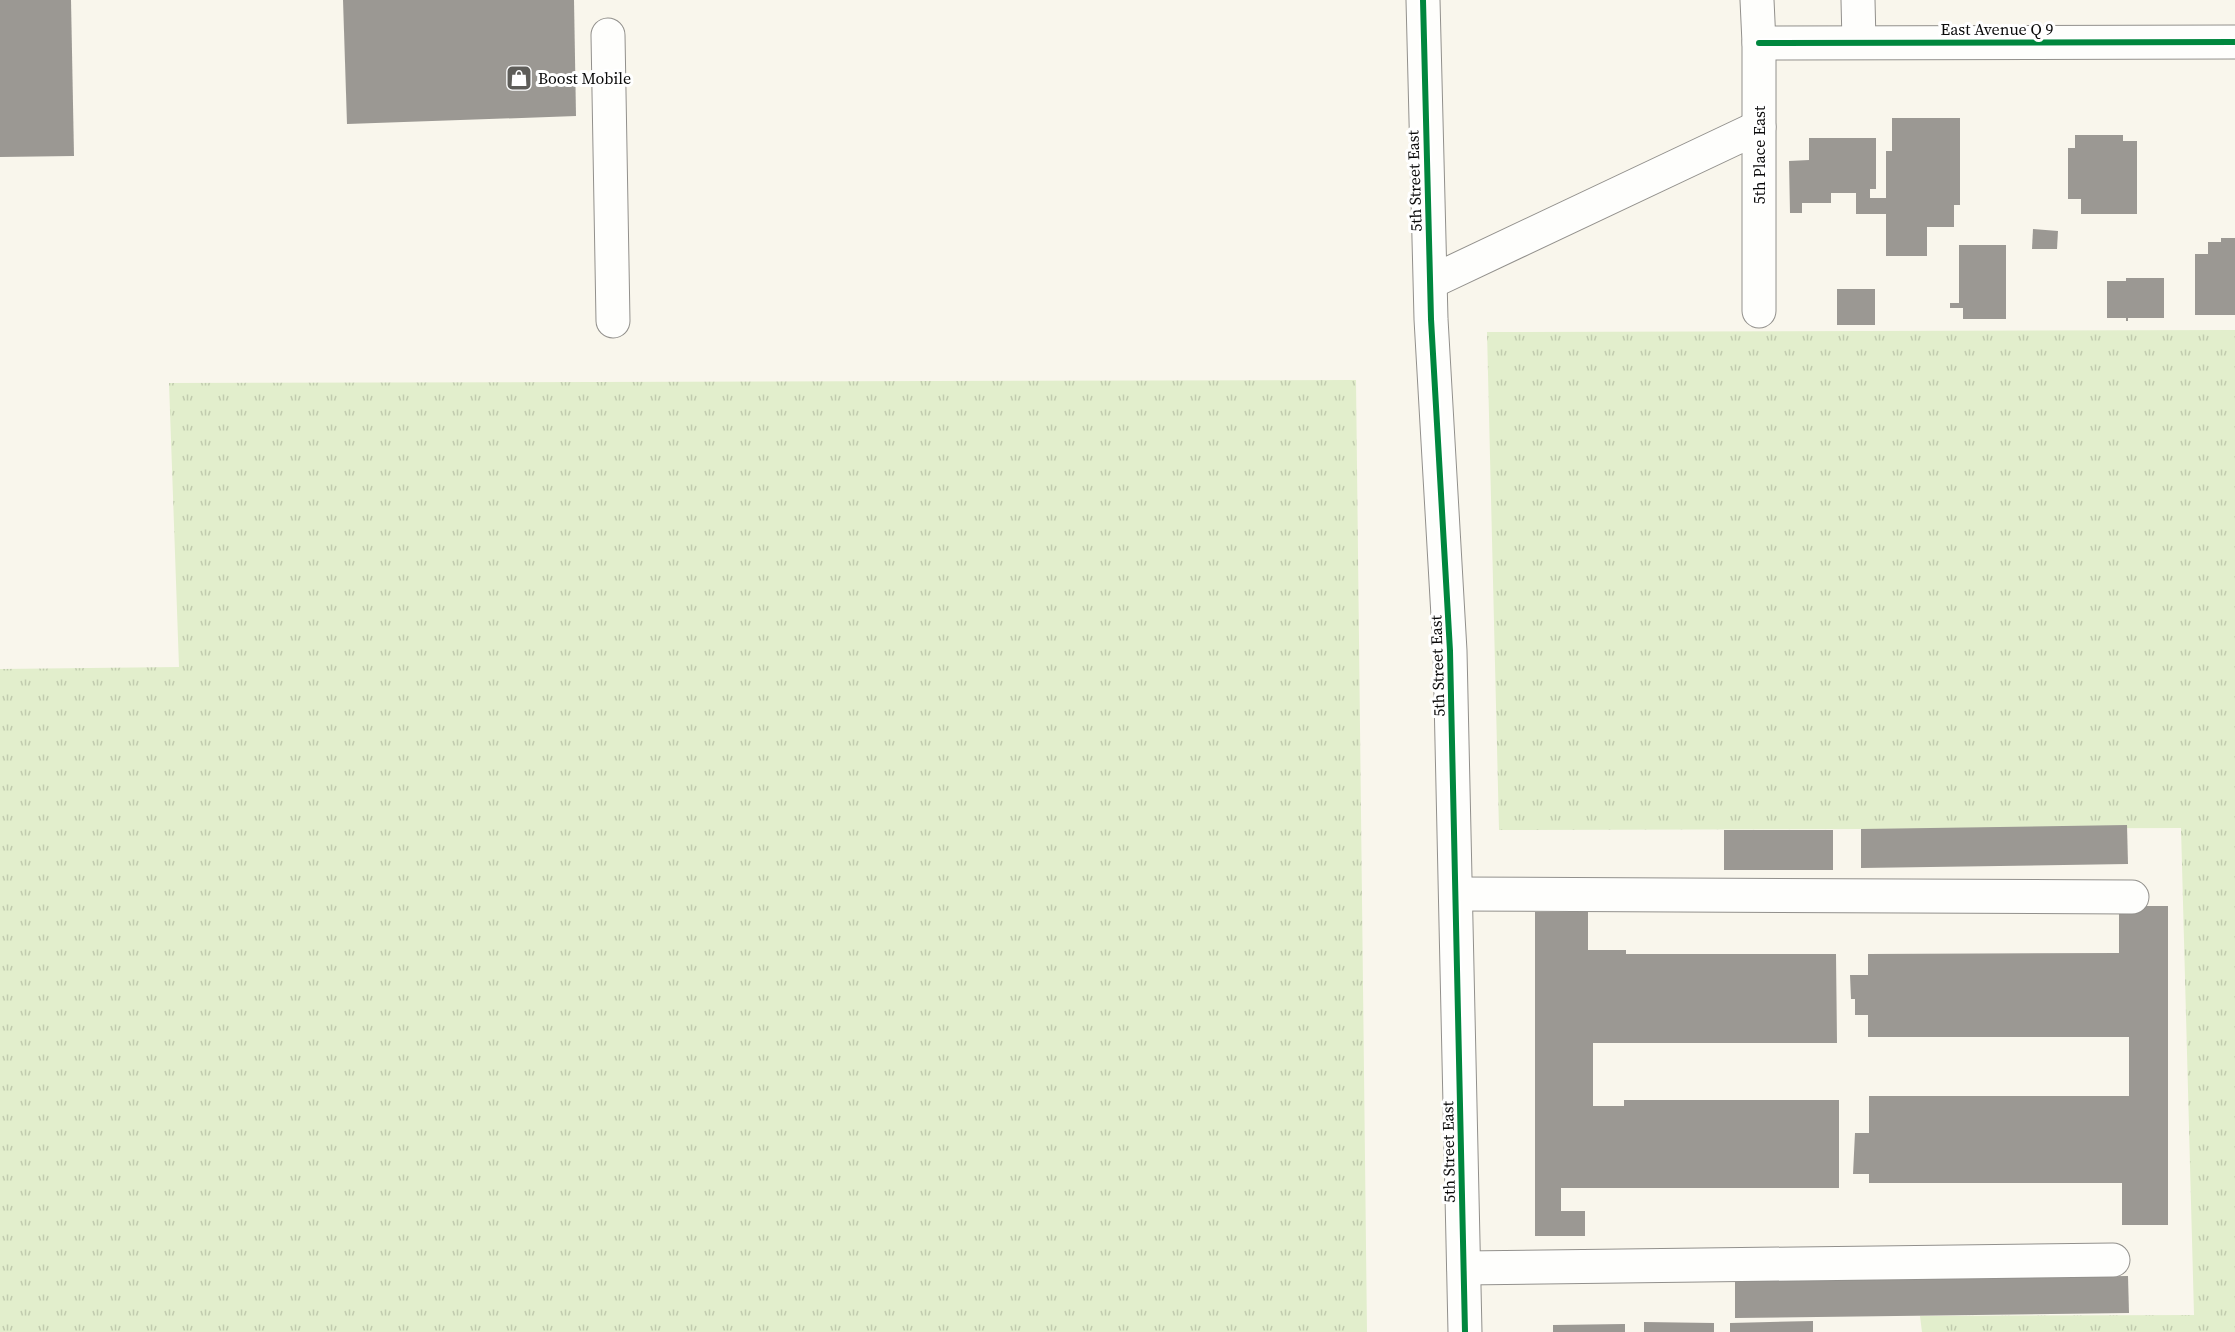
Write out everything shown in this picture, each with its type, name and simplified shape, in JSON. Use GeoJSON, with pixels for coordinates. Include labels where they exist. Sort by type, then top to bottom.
{"type":"FeatureCollection","features":[{"type":"Feature","properties":{"kind":"street","name":"5th Street East"},"geometry":{"type":"LineString","coordinates":[[1423,0],[1431,282],[1450,651],[1465,1332]]}},
{"type":"Feature","properties":{"kind":"street","name":"5th Place East"},"geometry":{"type":"LineString","coordinates":[[1757,0],[1759,311]]}},
{"type":"Feature","properties":{"kind":"street"},"geometry":{"type":"LineString","coordinates":[[1858,0],[1859,42]]}},
{"type":"Feature","properties":{"kind":"street"},"geometry":{"type":"LineString","coordinates":[[608,35],[614,321]]}},
{"type":"Feature","properties":{"kind":"street","name":"East Avenue Q 9"},"geometry":{"type":"LineString","coordinates":[[1759,43],[2235,42]]}},
{"type":"Feature","properties":{"kind":"street"},"geometry":{"type":"LineString","coordinates":[[1431,282],[1759,127]]}},
{"type":"Feature","properties":{"kind":"street"},"geometry":{"type":"LineString","coordinates":[[1457,894],[2132,897]]}},
{"type":"Feature","properties":{"kind":"street"},"geometry":{"type":"LineString","coordinates":[[1464,1268],[2114,1260]]}},
{"type":"Feature","properties":{"kind":"green space"},"geometry":{"type":"Polygon","coordinates":[[[2235,330],[2235,1332],[1922,1332],[1920,1316],[2194,1315],[2181,828],[1499,830],[1487,332],[2235,330]]]}},
{"type":"Feature","properties":{"kind":"green space"},"geometry":{"type":"Polygon","coordinates":[[[1356,380],[1367,1332],[0,1332],[0,669],[179,667],[169,383],[1356,380]]]}},
{"type":"Feature","properties":{"kind":"building"},"geometry":{"type":"Polygon","coordinates":[[[0,0],[71,0],[74,156],[0,157],[0,0]]]}},
{"type":"Feature","properties":{"kind":"building"},"geometry":{"type":"Polygon","coordinates":[[[343,0],[574,0],[576,116],[347,124],[343,0]]]}},
{"type":"Feature","properties":{"kind":"building"},"geometry":{"type":"Polygon","coordinates":[[[1892,118],[1960,118],[1960,205],[1954,205],[1954,227],[1927,227],[1927,256],[1886,256],[1886,214],[1856,214],[1856,193],[1831,193],[1831,203],[1802,203],[1802,213],[1790,213],[1789,161],[1809,160],[1809,138],[1876,138],[1876,189],[1870,189],[1870,198],[1886,198],[1886,151],[1892,151],[1892,118]]]}},
{"type":"Feature","properties":{"kind":"building"},"geometry":{"type":"Polygon","coordinates":[[[2075,135],[2123,135],[2123,141],[2137,141],[2137,214],[2081,214],[2081,199],[2068,199],[2068,148],[2075,148],[2075,135]]]}},
{"type":"Feature","properties":{"kind":"building"},"geometry":{"type":"Polygon","coordinates":[[[2033,229],[2058,231],[2057,249],[2032,249],[2033,229]]]}},
{"type":"Feature","properties":{"kind":"building"},"geometry":{"type":"Polygon","coordinates":[[[2221,238],[2235,238],[2235,315],[2195,315],[2195,254],[2208,254],[2208,242],[2221,242],[2221,238]]]}},
{"type":"Feature","properties":{"kind":"building"},"geometry":{"type":"Polygon","coordinates":[[[1959,245],[2006,245],[2006,319],[1963,319],[1963,308],[1950,308],[1950,303],[1959,303],[1959,245]]]}},
{"type":"Feature","properties":{"kind":"building"},"geometry":{"type":"Polygon","coordinates":[[[2126,278],[2164,278],[2164,318],[2128,318],[2126,321],[2126,318],[2107,318],[2107,281],[2126,281],[2126,278]]]}},
{"type":"Feature","properties":{"kind":"building"},"geometry":{"type":"Polygon","coordinates":[[[1837,289],[1875,289],[1875,325],[1837,325],[1837,289]]]}},
{"type":"Feature","properties":{"kind":"building"},"geometry":{"type":"Polygon","coordinates":[[[2127,825],[2128,864],[1861,868],[1861,829],[2127,825]]]}},
{"type":"Feature","properties":{"kind":"building"},"geometry":{"type":"Polygon","coordinates":[[[1724,830],[1833,830],[1833,870],[1724,870],[1724,830]]]}},
{"type":"Feature","properties":{"kind":"building"},"geometry":{"type":"Polygon","coordinates":[[[2119,906],[2168,906],[2168,1225],[2122,1225],[2122,1183],[1869,1183],[1869,1174],[1853,1174],[1855,1133],[1869,1133],[1869,1096],[2129,1096],[2129,1037],[1868,1037],[1868,1015],[1855,1015],[1855,999],[1851,999],[1850,975],[1868,975],[1868,954],[2119,953],[2119,906]]]}},
{"type":"Feature","properties":{"kind":"building"},"geometry":{"type":"Polygon","coordinates":[[[1535,912],[1588,912],[1588,950],[1626,950],[1626,954],[1836,954],[1837,1043],[1593,1043],[1593,1106],[1624,1106],[1624,1100],[1839,1100],[1839,1188],[1561,1188],[1561,1211],[1585,1211],[1585,1236],[1535,1236],[1535,912]]]}},
{"type":"Feature","properties":{"kind":"building"},"geometry":{"type":"Polygon","coordinates":[[[2128,1276],[2129,1313],[1735,1318],[1735,1281],[2128,1276]]]}},
{"type":"Feature","properties":{"kind":"building"},"geometry":{"type":"Polygon","coordinates":[[[1813,1321],[1813,1332],[1730,1332],[1730,1323],[1813,1321]]]}},
{"type":"Feature","properties":{"kind":"building"},"geometry":{"type":"Polygon","coordinates":[[[1644,1322],[1714,1323],[1714,1332],[1644,1332],[1644,1322]]]}},
{"type":"Feature","properties":{"kind":"building"},"geometry":{"type":"Polygon","coordinates":[[[1625,1324],[1625,1332],[1553,1332],[1553,1325],[1625,1324]]]}},
{"type":"Feature","properties":{"kind":"cycle path"},"geometry":{"type":"LineString","coordinates":[[1423,0],[1431,319],[1450,651],[1465,1332]]}},
{"type":"Feature","properties":{"kind":"cycle path"},"geometry":{"type":"LineString","coordinates":[[1759,43],[2235,42]]}},
{"type":"Feature","properties":{"kind":"place","name":"Boost Mobile"},"geometry":{"type":"Point","coordinates":[519,78]}}]}
